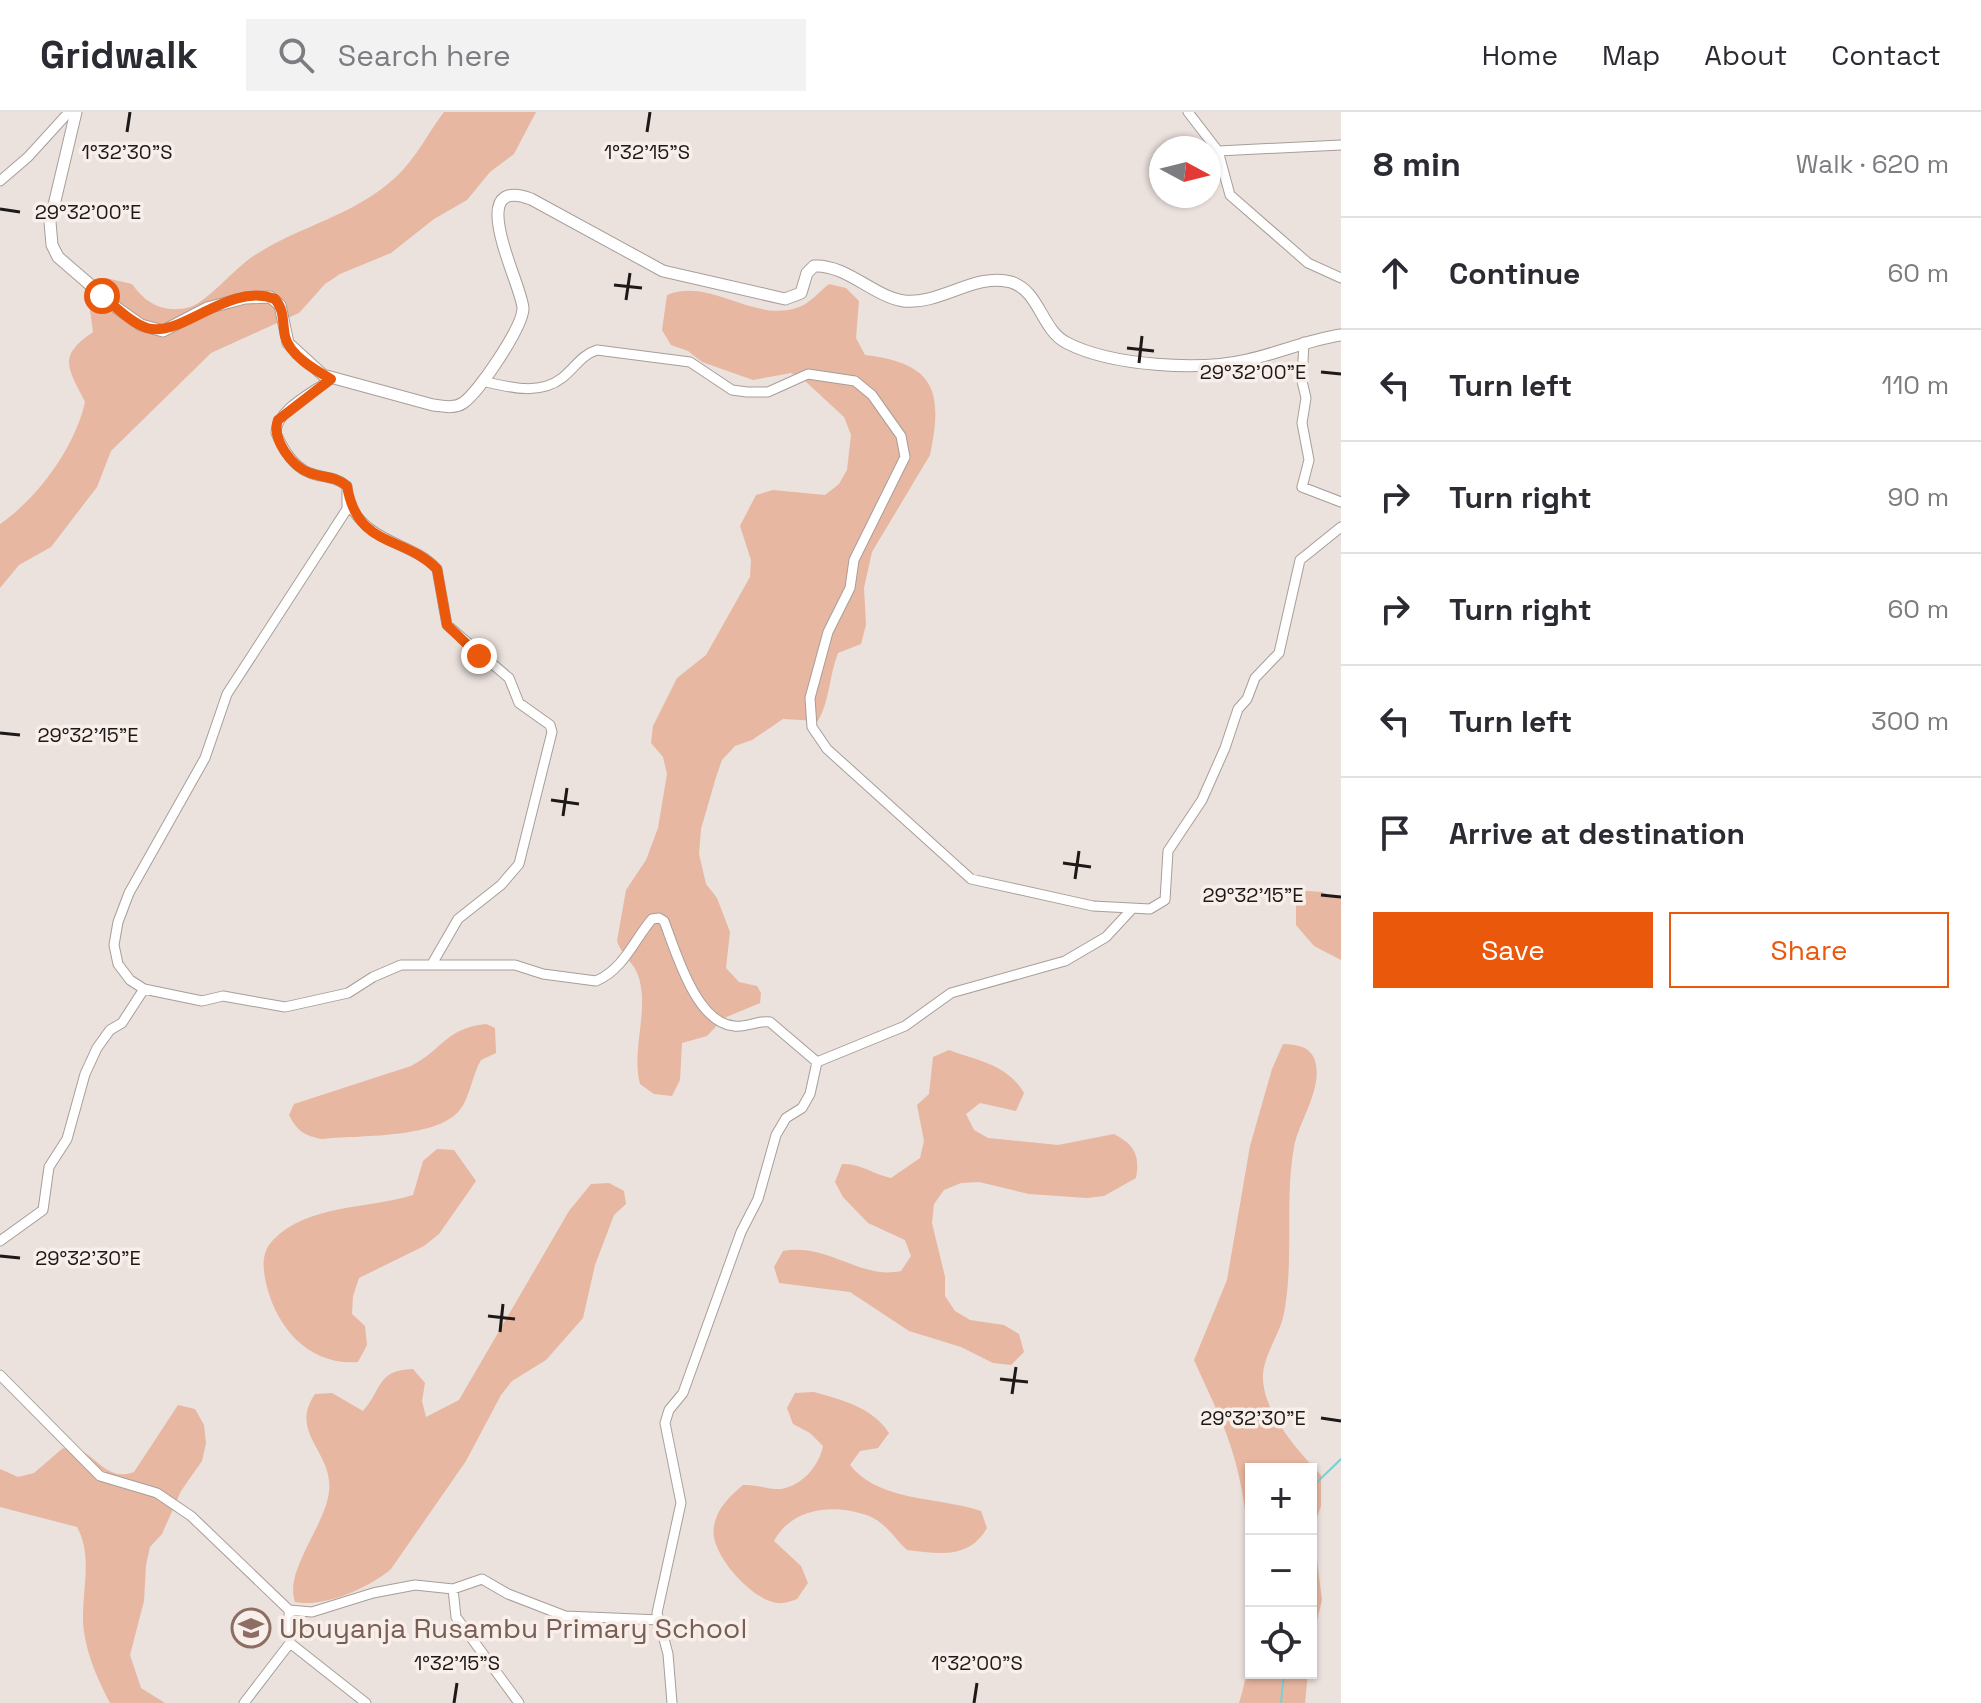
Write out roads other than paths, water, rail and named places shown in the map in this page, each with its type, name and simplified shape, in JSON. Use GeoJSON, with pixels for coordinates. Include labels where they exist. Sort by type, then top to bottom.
{"type":"FeatureCollection","features":[{"type":"Feature","properties":{"kind":"main road"},"geometry":{"type":"LineString","coordinates":[[76,112],[49,234],[58,257],[117,308],[150,329],[173,329],[198,312],[245,298],[262,296],[275,299],[283,313],[288,343],[304,361],[331,379],[447,407],[465,402],[482,381],[517,326],[523,311],[498,226],[503,200],[515,195],[531,199],[663,271],[785,299],[796,297],[810,269],[821,266],[890,298],[908,301],[993,281],[1011,282],[1029,295],[1055,335],[1062,340],[1137,361],[1224,365],[1304,342],[1341,335]]}},
{"type":"Feature","properties":{"kind":"street"},"geometry":{"type":"LineString","coordinates":[[0,181],[28,157],[69,112]]}},
{"type":"Feature","properties":{"kind":"street"},"geometry":{"type":"LineString","coordinates":[[1188,112],[1206,136]]}},
{"type":"Feature","properties":{"kind":"street"},"geometry":{"type":"LineString","coordinates":[[1221,151],[1341,145]]}},
{"type":"Feature","properties":{"kind":"street"},"geometry":{"type":"LineString","coordinates":[[1221,162],[1230,195],[1308,263],[1341,278]]}},
{"type":"Feature","properties":{"kind":"street"},"geometry":{"type":"LineString","coordinates":[[1304,342],[1302,381],[1306,398],[1302,423],[1309,460],[1302,487],[1341,502]]}},
{"type":"Feature","properties":{"kind":"street"},"geometry":{"type":"LineString","coordinates":[[482,381],[516,388],[544,388],[561,379],[588,353],[597,350],[690,362],[732,390],[768,392],[808,374],[855,381],[864,388],[901,436],[905,457],[898,476],[868,525],[854,560],[850,588],[828,632],[810,698],[812,727],[827,749],[971,879],[1093,906],[1132,909],[1161,906],[1165,900],[1168,851],[1202,800],[1238,709],[1247,699],[1255,678],[1279,653],[1300,560],[1341,527]]}},
{"type":"Feature","properties":{"kind":"street"},"geometry":{"type":"LineString","coordinates":[[331,379],[287,411],[278,420],[276,433],[297,465],[309,473],[339,480],[347,486],[348,502],[356,517],[370,529],[437,569],[451,631],[509,678],[519,703],[550,725],[552,732],[519,864],[501,885],[458,919],[432,964]]}},
{"type":"Feature","properties":{"kind":"street"},"geometry":{"type":"LineString","coordinates":[[348,502],[324,546],[301,576],[227,694],[205,758],[129,893],[118,922],[114,945],[118,964],[130,980],[144,989],[202,1001],[223,996],[298,1006],[348,993],[401,965],[515,965],[543,974],[596,981],[623,962],[643,929],[652,919],[659,918],[664,921],[683,970],[705,1011],[718,1021],[733,1026],[770,1022],[817,1062]]}},
{"type":"Feature","properties":{"kind":"street"},"geometry":{"type":"LineString","coordinates":[[817,1062],[905,1026],[951,993],[1065,961],[1106,937],[1132,909]]}},
{"type":"Feature","properties":{"kind":"street"},"geometry":{"type":"LineString","coordinates":[[0,1241],[43,1210],[49,1167],[67,1139],[85,1074],[97,1048],[110,1030],[122,1023],[144,989]]}},
{"type":"Feature","properties":{"kind":"street"},"geometry":{"type":"LineString","coordinates":[[672,1703],[668,1654],[658,1604],[681,1503],[665,1423],[669,1410],[683,1393],[741,1232],[758,1199],[776,1135],[786,1118],[802,1108],[810,1094],[817,1062]]}},
{"type":"Feature","properties":{"kind":"street"},"geometry":{"type":"LineString","coordinates":[[0,1375],[100,1476],[157,1493],[191,1516],[289,1610],[312,1612],[363,1595],[415,1585],[453,1589],[482,1579],[508,1594],[565,1616],[660,1620]]}},
{"type":"Feature","properties":{"kind":"street"},"geometry":{"type":"LineString","coordinates":[[453,1589],[456,1617],[519,1703]]}},
{"type":"Feature","properties":{"kind":"street"},"geometry":{"type":"LineString","coordinates":[[244,1703],[290,1643],[289,1610]]}},
{"type":"Feature","properties":{"kind":"street"},"geometry":{"type":"LineString","coordinates":[[290,1643],[366,1703]]}},
{"type":"Feature","properties":{"kind":"waterway"},"geometry":{"type":"LineString","coordinates":[[1317,1482],[1341,1459]]}},
{"type":"Feature","properties":{"kind":"waterway"},"geometry":{"type":"LineString","coordinates":[[1281,1703],[1283,1679]]}},
{"type":"Feature","properties":{"kind":"place","name":"Ubuyanja Rusambu Primary School"},"geometry":{"type":"Point","coordinates":[251,1628]}}]}
